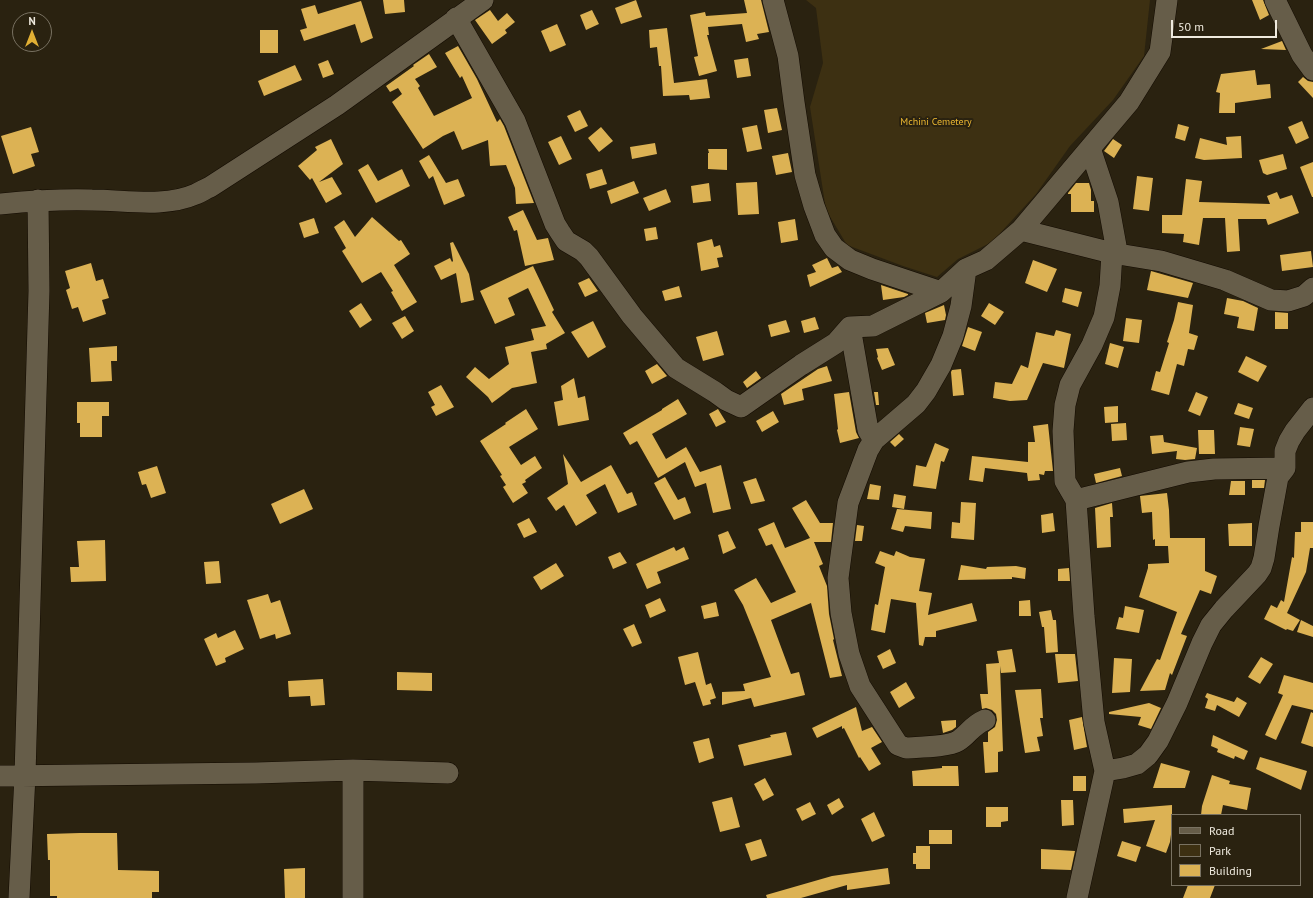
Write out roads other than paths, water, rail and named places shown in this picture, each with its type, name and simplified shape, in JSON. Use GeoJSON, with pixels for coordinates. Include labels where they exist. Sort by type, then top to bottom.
{"type":"FeatureCollection","features":[{"type":"Feature","properties":{"kind":"street"},"geometry":{"type":"LineString","coordinates":[[0,204],[38,200],[171,201],[195,195],[210,187],[336,105],[483,0]]}},
{"type":"Feature","properties":{"kind":"street"},"geometry":{"type":"LineString","coordinates":[[773,0],[788,56],[805,175],[814,206],[825,235],[834,248],[850,260],[941,292]]}},
{"type":"Feature","properties":{"kind":"street"},"geometry":{"type":"LineString","coordinates":[[456,18],[515,121],[560,232],[566,241],[589,257],[632,316],[676,368],[726,400],[741,407],[836,343],[850,327],[873,326],[941,292],[966,269],[986,260],[1021,230],[1128,102],[1160,52],[1167,0]]}},
{"type":"Feature","properties":{"kind":"street"},"geometry":{"type":"LineString","coordinates":[[1275,0],[1310,58]]}},
{"type":"Feature","properties":{"kind":"street"},"geometry":{"type":"LineString","coordinates":[[1077,898],[1105,771],[1094,722],[1084,616],[1076,500],[1065,481],[1063,431],[1065,405],[1070,385],[1092,345],[1104,317],[1110,286],[1112,253],[1116,246],[1108,202],[1090,148]]}},
{"type":"Feature","properties":{"kind":"street"},"geometry":{"type":"LineString","coordinates":[[19,898],[25,775],[39,291],[38,200]]}},
{"type":"Feature","properties":{"kind":"street"},"geometry":{"type":"LineString","coordinates":[[1021,230],[1112,253],[1161,261],[1225,280],[1271,300],[1288,301],[1304,296],[1313,288]]}},
{"type":"Feature","properties":{"kind":"street"},"geometry":{"type":"LineString","coordinates":[[966,269],[961,306],[954,336],[941,366],[926,391],[916,404],[874,440],[868,450],[848,503],[838,578],[841,613],[849,654],[860,686],[898,745],[906,748],[952,743],[965,735],[974,725],[985,720]]}},
{"type":"Feature","properties":{"kind":"street"},"geometry":{"type":"LineString","coordinates":[[850,327],[868,430],[874,440]]}},
{"type":"Feature","properties":{"kind":"street"},"geometry":{"type":"LineString","coordinates":[[1105,771],[1137,764],[1148,755],[1158,741],[1174,709],[1202,642],[1211,625],[1261,568],[1278,477],[1285,468],[1285,451],[1289,441],[1313,408]]}},
{"type":"Feature","properties":{"kind":"street"},"geometry":{"type":"LineString","coordinates":[[1076,500],[1188,472],[1214,469],[1285,468]]}},
{"type":"Feature","properties":{"kind":"street"},"geometry":{"type":"LineString","coordinates":[[353,770],[353,898]]}},
{"type":"Feature","properties":{"kind":"street"},"geometry":{"type":"LineString","coordinates":[[0,776],[256,773],[353,770],[448,773]]}},
{"type":"Feature","properties":{"kind":"park label","name":"Mchini Cemetery"},"geometry":{"type":"Point","coordinates":[936,122]}}]}
